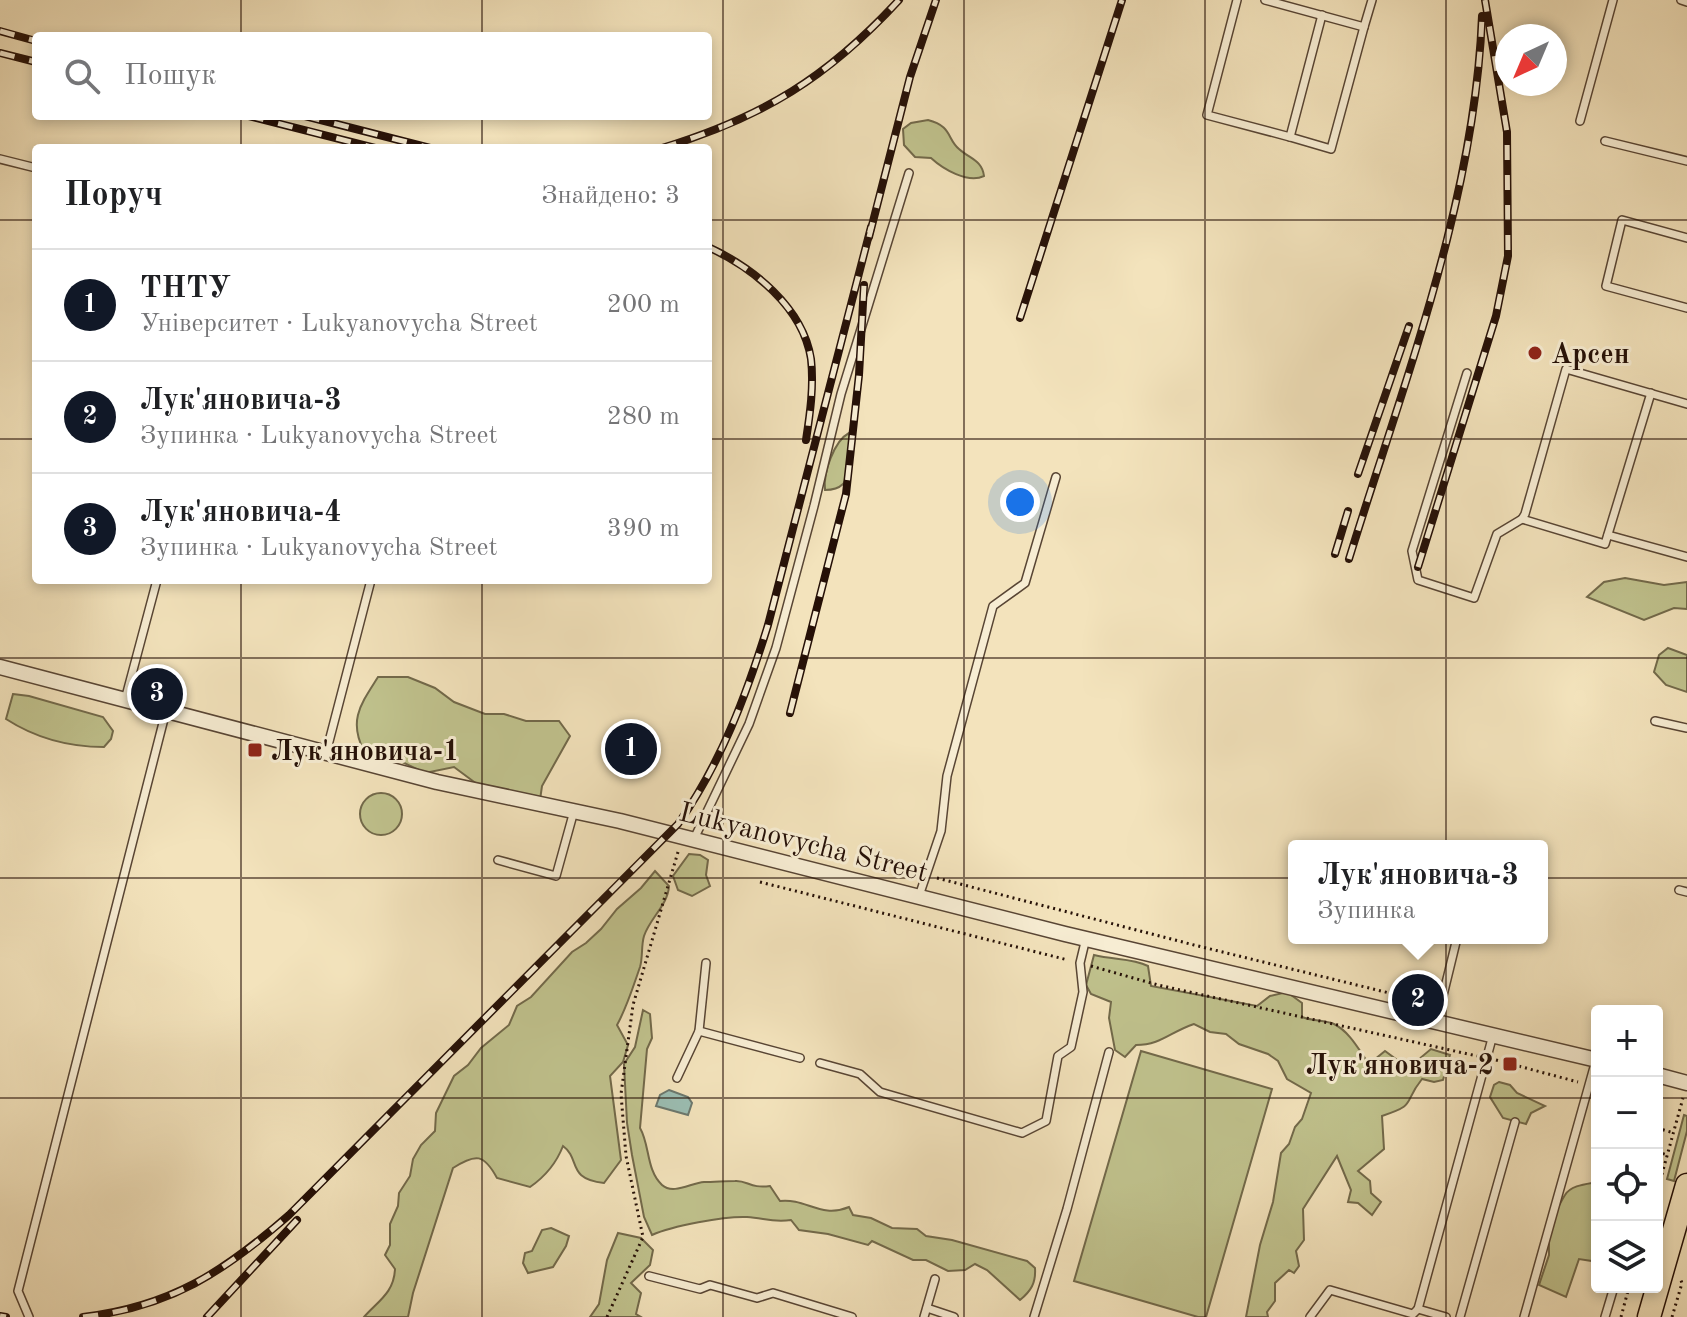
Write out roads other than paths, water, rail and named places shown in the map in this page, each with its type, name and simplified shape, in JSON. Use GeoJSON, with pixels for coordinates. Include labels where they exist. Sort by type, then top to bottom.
{"type":"FeatureCollection","features":[{"type":"Feature","properties":{"kind":"main road"},"geometry":{"type":"LineString","coordinates":[[1649,1317],[1687,1185]]}},
{"type":"Feature","properties":{"kind":"street","name":"Lukyanovycha Street"},"geometry":{"type":"LineString","coordinates":[[0,667],[437,782],[688,838],[1086,938],[1439,1013],[1493,1035],[1591,1059]]}},
{"type":"Feature","properties":{"kind":"street"},"geometry":{"type":"LineString","coordinates":[[1663,1077],[1687,1083]]}},
{"type":"Feature","properties":{"kind":"lane"},"geometry":{"type":"LineString","coordinates":[[1237,0],[1207,115],[1331,149],[1372,0]]}},
{"type":"Feature","properties":{"kind":"lane"},"geometry":{"type":"LineString","coordinates":[[1265,0],[1364,27]]}},
{"type":"Feature","properties":{"kind":"lane"},"geometry":{"type":"LineString","coordinates":[[1580,121],[1613,0]]}},
{"type":"Feature","properties":{"kind":"lane"},"geometry":{"type":"LineString","coordinates":[[1681,0],[1687,2]]}},
{"type":"Feature","properties":{"kind":"lane"},"geometry":{"type":"LineString","coordinates":[[1290,137],[1322,15]]}},
{"type":"Feature","properties":{"kind":"lane"},"geometry":{"type":"LineString","coordinates":[[1605,141],[1687,161]]}},
{"type":"Feature","properties":{"kind":"lane"},"geometry":{"type":"LineString","coordinates":[[0,159],[32,167]]}},
{"type":"Feature","properties":{"kind":"lane"},"geometry":{"type":"LineString","coordinates":[[688,838],[749,724],[776,648],[841,394],[909,173]]}},
{"type":"Feature","properties":{"kind":"lane"},"geometry":{"type":"LineString","coordinates":[[1687,238],[1622,220],[1606,286],[1687,308]]}},
{"type":"Feature","properties":{"kind":"lane"},"geometry":{"type":"LineString","coordinates":[[1467,373],[1412,551],[1418,580],[1474,598],[1497,534],[1522,519],[1566,369],[1687,404]]}},
{"type":"Feature","properties":{"kind":"lane"},"geometry":{"type":"LineString","coordinates":[[1522,519],[1605,544],[1651,393]]}},
{"type":"Feature","properties":{"kind":"lane"},"geometry":{"type":"LineString","coordinates":[[919,896],[941,831],[947,776],[993,606],[1025,583],[1056,477]]}},
{"type":"Feature","properties":{"kind":"lane"},"geometry":{"type":"LineString","coordinates":[[1608,535],[1687,557]]}},
{"type":"Feature","properties":{"kind":"lane"},"geometry":{"type":"LineString","coordinates":[[125,700],[156,584]]}},
{"type":"Feature","properties":{"kind":"lane"},"geometry":{"type":"LineString","coordinates":[[326,753],[370,584]]}},
{"type":"Feature","properties":{"kind":"lane"},"geometry":{"type":"LineString","coordinates":[[29,1317],[18,1291],[166,711]]}},
{"type":"Feature","properties":{"kind":"lane"},"geometry":{"type":"LineString","coordinates":[[1655,721],[1687,728]]}},
{"type":"Feature","properties":{"kind":"lane"},"geometry":{"type":"LineString","coordinates":[[498,860],[556,876],[574,811]]}},
{"type":"Feature","properties":{"kind":"lane"},"geometry":{"type":"LineString","coordinates":[[820,1063],[860,1074],[880,1092],[1022,1133],[1046,1121],[1058,1056],[1071,1047],[1083,992],[1080,963],[1086,938]]}},
{"type":"Feature","properties":{"kind":"lane"},"geometry":{"type":"LineString","coordinates":[[1439,1013],[1456,944]]}},
{"type":"Feature","properties":{"kind":"lane"},"geometry":{"type":"LineString","coordinates":[[677,1078],[699,1031],[706,963]]}},
{"type":"Feature","properties":{"kind":"lane"},"geometry":{"type":"LineString","coordinates":[[699,1031],[800,1058]]}},
{"type":"Feature","properties":{"kind":"lane"},"geometry":{"type":"LineString","coordinates":[[1310,1317],[1330,1290],[1413,1314],[1418,1309],[1493,1035]]}},
{"type":"Feature","properties":{"kind":"lane"},"geometry":{"type":"LineString","coordinates":[[1034,1317],[1109,1052]]}},
{"type":"Feature","properties":{"kind":"lane"},"geometry":{"type":"LineString","coordinates":[[1524,1317],[1592,1077]]}},
{"type":"Feature","properties":{"kind":"lane"},"geometry":{"type":"LineString","coordinates":[[1460,1317],[1515,1122]]}},
{"type":"Feature","properties":{"kind":"lane"},"geometry":{"type":"LineString","coordinates":[[649,1276],[700,1289],[710,1285],[757,1298],[773,1293],[852,1317]]}},
{"type":"Feature","properties":{"kind":"lane"},"geometry":{"type":"LineString","coordinates":[[935,1279],[925,1313],[954,1317]]}},
{"type":"Feature","properties":{"kind":"lane"},"geometry":{"type":"LineString","coordinates":[[1605,1317],[1612,1293]]}},
{"type":"Feature","properties":{"kind":"lane"},"geometry":{"type":"LineString","coordinates":[[1418,1309],[1446,1317]]}},
{"type":"Feature","properties":{"kind":"water"},"geometry":{"type":"Polygon","coordinates":[[[669,1090],[688,1097],[692,1103],[688,1115],[656,1106],[660,1095],[669,1090]]]}},
{"type":"Feature","properties":{"kind":"railway"},"geometry":{"type":"LineString","coordinates":[[674,144],[732,123],[791,92],[846,52],[899,0]]}},
{"type":"Feature","properties":{"kind":"railway"},"geometry":{"type":"LineString","coordinates":[[869,237],[910,77],[936,0]]}},
{"type":"Feature","properties":{"kind":"railway"},"geometry":{"type":"LineString","coordinates":[[1020,318],[1122,0]]}},
{"type":"Feature","properties":{"kind":"railway"},"geometry":{"type":"LineString","coordinates":[[1418,567],[1496,316],[1508,256],[1507,132],[1485,0]]}},
{"type":"Feature","properties":{"kind":"railway"},"geometry":{"type":"LineString","coordinates":[[1349,559],[1413,359],[1451,223],[1466,154],[1482,16]]}},
{"type":"Feature","properties":{"kind":"railway"},"geometry":{"type":"LineString","coordinates":[[0,31],[32,40]]}},
{"type":"Feature","properties":{"kind":"railway"},"geometry":{"type":"LineString","coordinates":[[0,53],[32,61]]}},
{"type":"Feature","properties":{"kind":"railway"},"geometry":{"type":"LineString","coordinates":[[265,120],[359,144]]}},
{"type":"Feature","properties":{"kind":"railway"},"geometry":{"type":"LineString","coordinates":[[321,120],[414,144]]}},
{"type":"Feature","properties":{"kind":"railway"},"geometry":{"type":"LineString","coordinates":[[83,1317],[143,1305],[194,1284],[242,1254],[265,1235],[289,1215],[678,824],[720,753],[760,651],[871,227]]}},
{"type":"Feature","properties":{"kind":"railway"},"geometry":{"type":"LineString","coordinates":[[712,249],[758,278],[798,322],[806,340],[812,369],[806,440]]}},
{"type":"Feature","properties":{"kind":"railway"},"geometry":{"type":"LineString","coordinates":[[790,713],[846,494],[859,375],[864,285]]}},
{"type":"Feature","properties":{"kind":"railway"},"geometry":{"type":"LineString","coordinates":[[1358,474],[1409,326]]}},
{"type":"Feature","properties":{"kind":"railway"},"geometry":{"type":"LineString","coordinates":[[1335,554],[1348,511]]}},
{"type":"Feature","properties":{"kind":"railway"},"geometry":{"type":"LineString","coordinates":[[207,1317],[297,1220]]}},
{"type":"Feature","properties":{"kind":"railway"},"geometry":{"type":"LineString","coordinates":[[0,1316],[6,1317]]}},
{"type":"Feature","properties":{"kind":"place","name":"Арсен"},"geometry":{"type":"Point","coordinates":[1535,353]}},
{"type":"Feature","properties":{"kind":"place","name":"Лук'яновича-4"},"geometry":{"type":"Point","coordinates":[157,694]}},
{"type":"Feature","properties":{"kind":"place","name":"ТНТУ"},"geometry":{"type":"Point","coordinates":[631,749]}},
{"type":"Feature","properties":{"kind":"place","name":"Лук'яновича-1"},"geometry":{"type":"Point","coordinates":[255,750]}},
{"type":"Feature","properties":{"kind":"place","name":"Лук'яновича-3"},"geometry":{"type":"Point","coordinates":[1418,1000]}},
{"type":"Feature","properties":{"kind":"place","name":"Лук'яновича-2"},"geometry":{"type":"Point","coordinates":[1510,1064]}}]}
